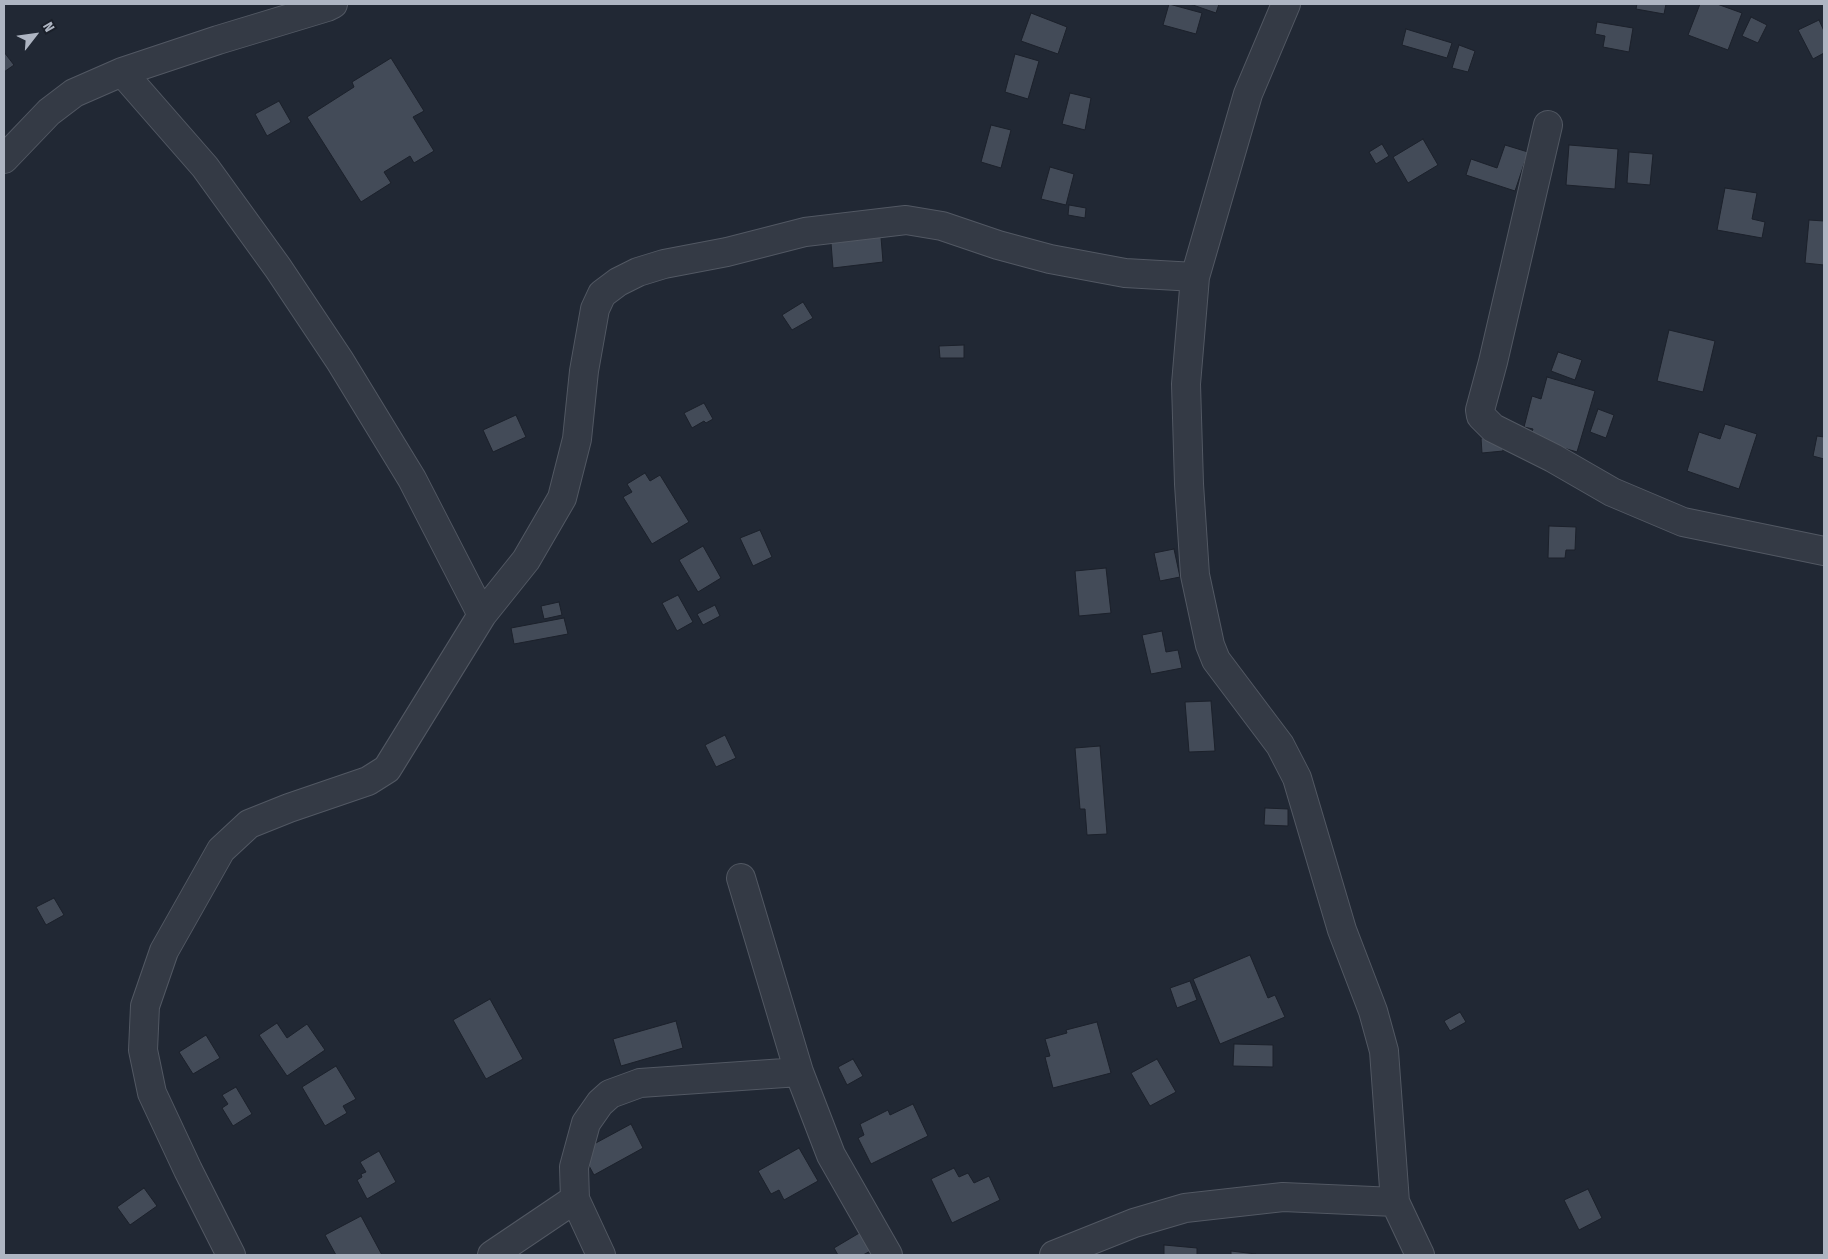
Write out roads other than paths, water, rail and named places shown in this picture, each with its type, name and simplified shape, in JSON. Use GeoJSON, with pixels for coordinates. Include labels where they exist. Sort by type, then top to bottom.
{"type":"FeatureCollection","features":[{"type":"Feature","properties":{"kind":"street"},"geometry":{"type":"LineString","coordinates":[[4,159],[49,112],[74,93],[122,72],[333,4]]}},
{"type":"Feature","properties":{"kind":"street"},"geometry":{"type":"LineString","coordinates":[[1286,4],[1248,94],[1195,277],[1186,384],[1189,484],[1196,575],[1206,629],[1216,660],[1280,745],[1297,778],[1342,930],[1373,1011],[1384,1051],[1395,1202],[1420,1255]]}},
{"type":"Feature","properties":{"kind":"street"},"geometry":{"type":"LineString","coordinates":[[122,72],[205,167],[278,268],[335,354],[412,479],[482,614]]}},
{"type":"Feature","properties":{"kind":"street"},"geometry":{"type":"LineString","coordinates":[[1548,125],[1493,362],[1480,410],[1481,416],[1493,428],[1552,458],[1612,492],[1683,522],[1824,551]]}},
{"type":"Feature","properties":{"kind":"street"},"geometry":{"type":"LineString","coordinates":[[231,1255],[152,1093],[144,1050],[145,1006],[164,951],[221,850],[249,824],[288,808],[368,781],[387,769],[482,614],[526,560],[562,498],[577,439],[584,371],[595,309],[602,294],[618,282],[638,272],[664,264],[727,252],[805,232],[906,220],[942,226],[998,245],[1050,259],[1125,273],[1195,277]]}},
{"type":"Feature","properties":{"kind":"street"},"geometry":{"type":"LineString","coordinates":[[741,878],[800,1072],[832,1155],[888,1255]]}},
{"type":"Feature","properties":{"kind":"street"},"geometry":{"type":"LineString","coordinates":[[602,1255],[575,1199],[574,1167],[586,1123],[600,1103],[610,1094],[640,1083],[800,1072]]}},
{"type":"Feature","properties":{"kind":"street"},"geometry":{"type":"LineString","coordinates":[[1054,1255],[1134,1223],[1185,1208],[1283,1197],[1395,1202]]}},
{"type":"Feature","properties":{"kind":"street"},"geometry":{"type":"LineString","coordinates":[[492,1255],[575,1199]]}}]}
